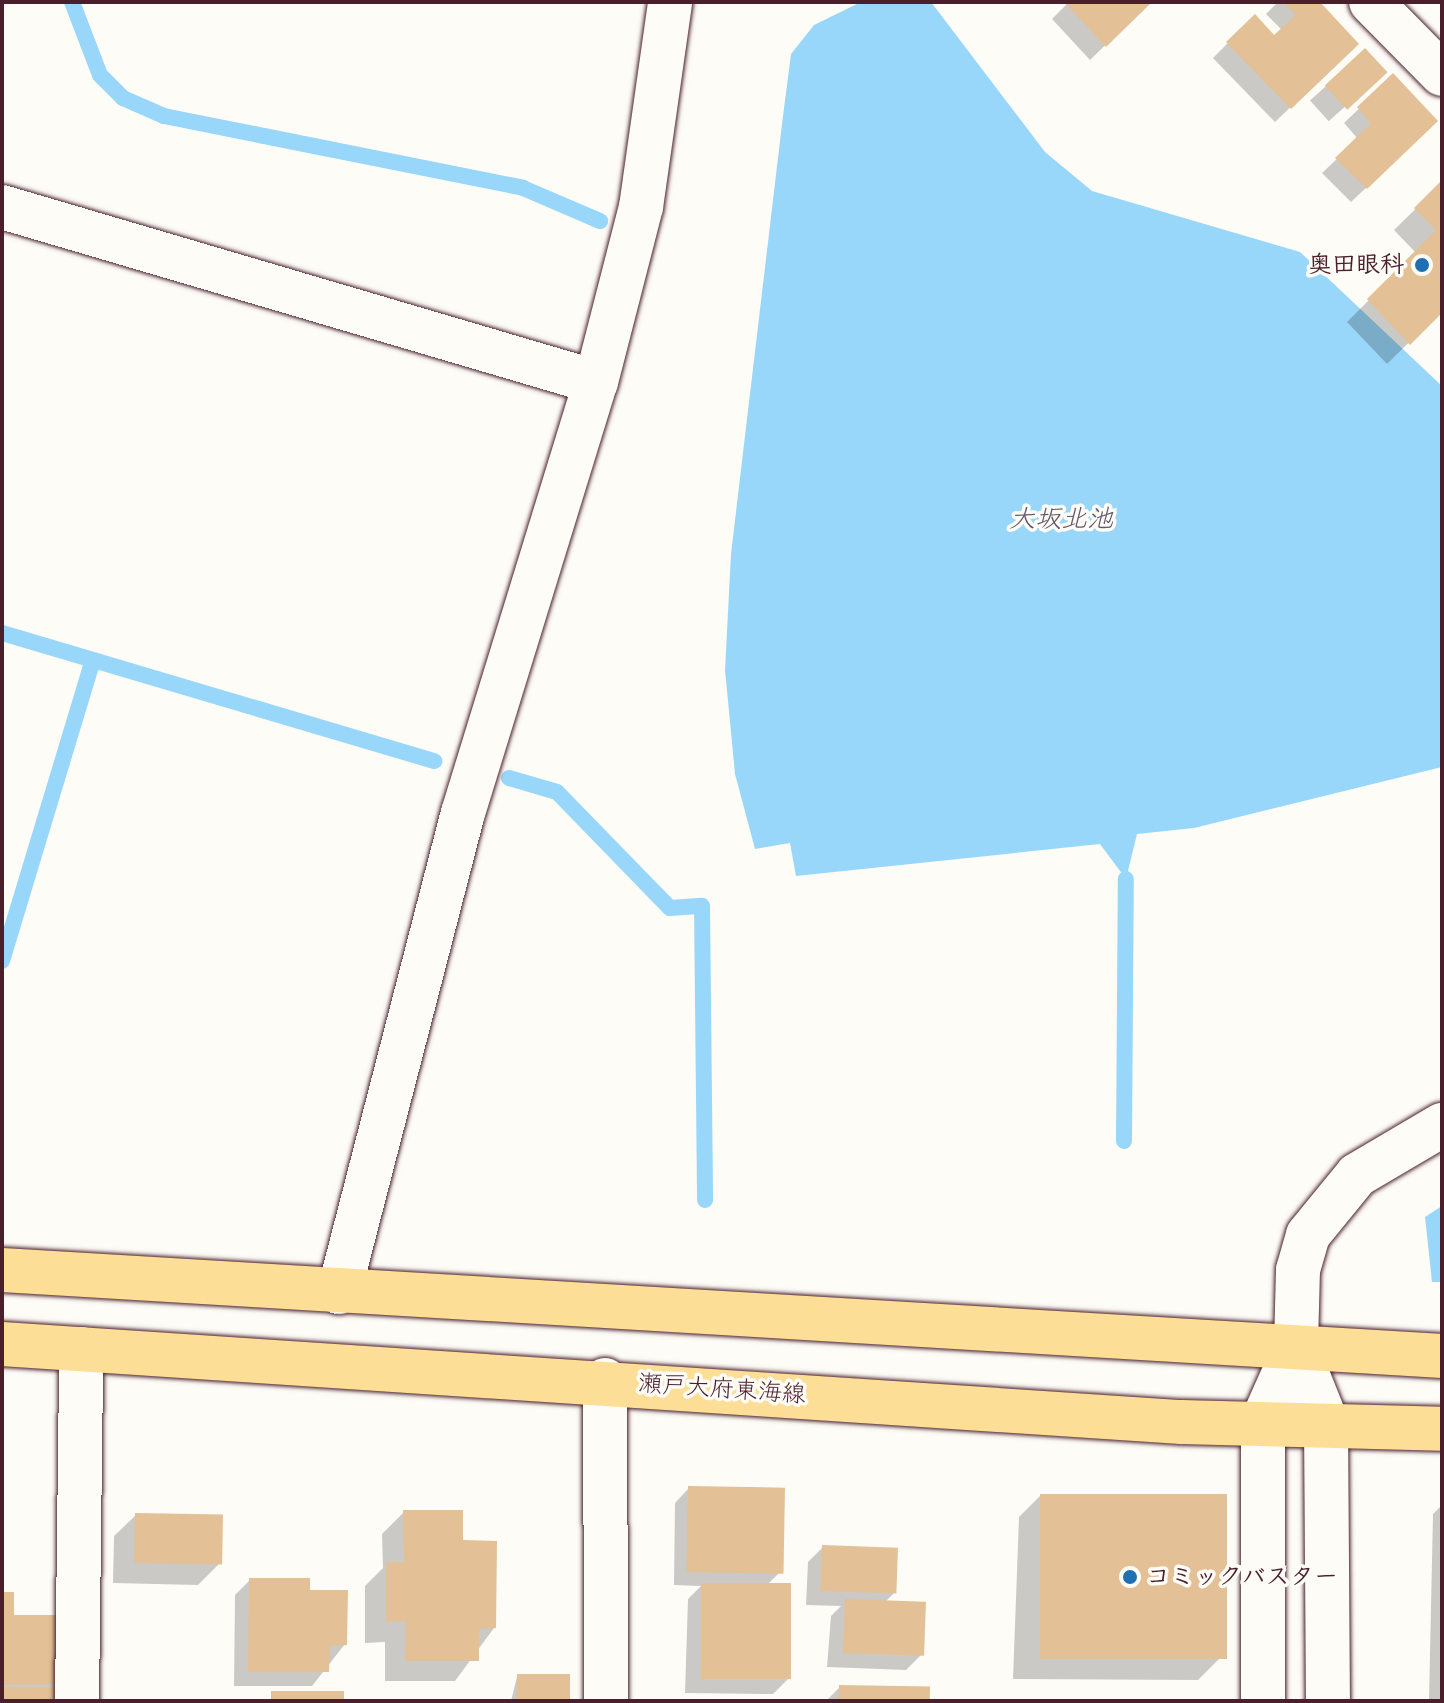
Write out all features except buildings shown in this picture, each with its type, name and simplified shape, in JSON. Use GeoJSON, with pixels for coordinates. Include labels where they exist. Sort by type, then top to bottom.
{"type":"FeatureCollection","features":[{"type":"Feature","properties":{"kind":"main road"},"geometry":{"type":"LineString","coordinates":[[2,1270],[1192,1347],[1296,1346],[1442,1356]]}},
{"type":"Feature","properties":{"kind":"main road","name":"瀬戸大府東海線"},"geometry":{"type":"LineString","coordinates":[[2,1344],[605,1380],[1181,1422],[1326,1421],[1442,1429]]}},
{"type":"Feature","properties":{"kind":"street"},"geometry":{"type":"LineString","coordinates":[[339,1292],[463,813],[596,382],[641,207],[670,2]]}},
{"type":"Feature","properties":{"kind":"street"},"geometry":{"type":"LineString","coordinates":[[1371,2],[1442,74]]}},
{"type":"Feature","properties":{"kind":"street"},"geometry":{"type":"LineString","coordinates":[[2,207],[596,382]]}},
{"type":"Feature","properties":{"kind":"street"},"geometry":{"type":"LineString","coordinates":[[1263,1701],[1263,1420],[1296,1346],[1298,1270],[1308,1235],[1329,1201],[1357,1175],[1442,1125]]}},
{"type":"Feature","properties":{"kind":"street"},"geometry":{"type":"LineString","coordinates":[[1296,1346],[1326,1421],[1328,1701]]}},
{"type":"Feature","properties":{"kind":"street"},"geometry":{"type":"LineString","coordinates":[[77,1701],[81,1349]]}},
{"type":"Feature","properties":{"kind":"street"},"geometry":{"type":"LineString","coordinates":[[605,1380],[606,1701]]}},
{"type":"Feature","properties":{"kind":"water","name":"大坂北池"},"geometry":{"type":"Polygon","coordinates":[[[861,2],[931,2],[1045,152],[1092,191],[1300,252],[1442,386],[1442,767],[1194,828],[1137,834],[1126,879],[1100,844],[796,876],[790,843],[755,849],[735,774],[725,670],[731,554],[782,124],[791,54],[814,25],[861,2]]]}},
{"type":"Feature","properties":{"kind":"water"},"geometry":{"type":"Polygon","coordinates":[[[1442,1206],[1442,1282],[1432,1282],[1425,1217],[1442,1206]]]}},
{"type":"Feature","properties":{"kind":"waterway"},"geometry":{"type":"LineString","coordinates":[[72,2],[100,75],[123,98],[164,116],[523,188],[600,221]]}},
{"type":"Feature","properties":{"kind":"waterway"},"geometry":{"type":"LineString","coordinates":[[2,633],[434,761]]}},
{"type":"Feature","properties":{"kind":"waterway"},"geometry":{"type":"LineString","coordinates":[[2,961],[93,660]]}},
{"type":"Feature","properties":{"kind":"waterway"},"geometry":{"type":"LineString","coordinates":[[509,778],[557,792],[670,908],[702,906],[705,1200]]}},
{"type":"Feature","properties":{"kind":"waterway"},"geometry":{"type":"LineString","coordinates":[[1124,1141],[1126,879]]}},
{"type":"Feature","properties":{"kind":"place","name":"奥田眼科"},"geometry":{"type":"Point","coordinates":[1422,265]}},
{"type":"Feature","properties":{"kind":"place","name":"コミックバスター"},"geometry":{"type":"Point","coordinates":[1130,1577]}}]}
